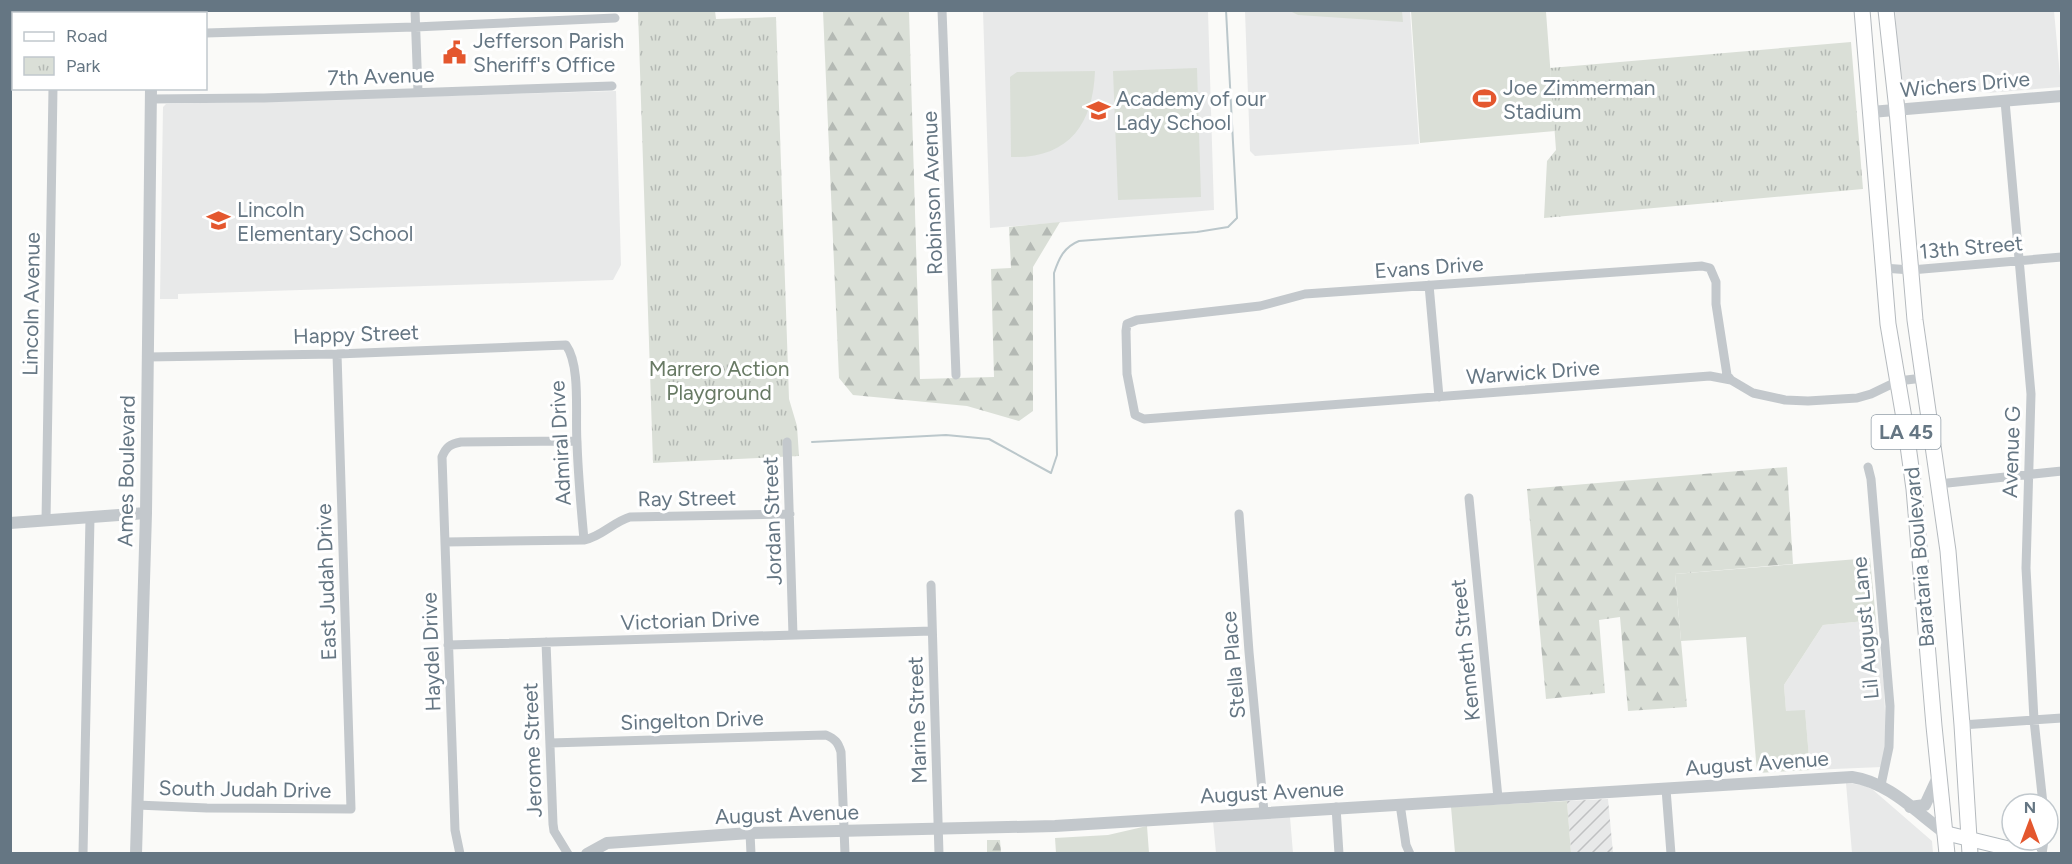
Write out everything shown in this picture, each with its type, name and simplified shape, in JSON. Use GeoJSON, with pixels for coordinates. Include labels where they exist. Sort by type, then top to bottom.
{"type":"FeatureCollection","features":[{"type":"Feature","properties":{"kind":"main road","name":"Barataria Boulevard"},"geometry":{"type":"LineString","coordinates":[[1862,10],[1888,324],[1914,489],[1947,854]]}},
{"type":"Feature","properties":{"kind":"main road","name":"Barataria Boulevard"},"geometry":{"type":"LineString","coordinates":[[1886,10],[1923,378],[1947,551],[1962,725],[1969,846]]}},
{"type":"Feature","properties":{"kind":"main road"},"geometry":{"type":"LineString","coordinates":[[1945,833],[1986,854]]}},
{"type":"Feature","properties":{"kind":"main road"},"geometry":{"type":"LineString","coordinates":[[1969,846],[2001,848],[2031,854]]}},
{"type":"Feature","properties":{"kind":"street"},"geometry":{"type":"LineString","coordinates":[[415,10],[418,92]]}},
{"type":"Feature","properties":{"kind":"street","name":"Robinson Avenue"},"geometry":{"type":"LineString","coordinates":[[942,10],[956,375]]}},
{"type":"Feature","properties":{"kind":"street"},"geometry":{"type":"LineString","coordinates":[[207,33],[615,18]]}},
{"type":"Feature","properties":{"kind":"street","name":"7th Avenue"},"geometry":{"type":"LineString","coordinates":[[151,94],[264,99],[612,86]]}},
{"type":"Feature","properties":{"kind":"street","name":"Lincoln Avenue"},"geometry":{"type":"LineString","coordinates":[[46,521],[53,90]]}},
{"type":"Feature","properties":{"kind":"street","name":"Ames Boulevard"},"geometry":{"type":"LineString","coordinates":[[136,854],[146,513],[151,94]]}},
{"type":"Feature","properties":{"kind":"street","name":"Wichers Drive"},"geometry":{"type":"LineString","coordinates":[[1871,112],[2061,96]]}},
{"type":"Feature","properties":{"kind":"street","name":"Avenue G"},"geometry":{"type":"LineString","coordinates":[[2005,101],[2031,394],[2026,568],[2034,720],[2042,792]]}},
{"type":"Feature","properties":{"kind":"street","name":"13th Street"},"geometry":{"type":"LineString","coordinates":[[1883,268],[1911,270],[2061,257]]}},
{"type":"Feature","properties":{"kind":"street","name":"Evans Drive"},"geometry":{"type":"LineString","coordinates":[[1138,418],[1135,415],[1127,374],[1126,331],[1127,324],[1137,320],[1260,306],[1305,294],[1702,266],[1710,268],[1716,282],[1716,304],[1727,375],[1731,380]]}},
{"type":"Feature","properties":{"kind":"street"},"geometry":{"type":"LineString","coordinates":[[1429,285],[1439,397]]}},
{"type":"Feature","properties":{"kind":"street","name":"Happy Street"},"geometry":{"type":"LineString","coordinates":[[147,357],[337,354],[566,345]]}},
{"type":"Feature","properties":{"kind":"street","name":"Admiral Drive"},"geometry":{"type":"LineString","coordinates":[[566,345],[572,353],[573,362],[576,441],[584,540]]}},
{"type":"Feature","properties":{"kind":"street","name":"East Judah Drive"},"geometry":{"type":"LineString","coordinates":[[337,354],[351,809]]}},
{"type":"Feature","properties":{"kind":"street","name":"Warwick Drive"},"geometry":{"type":"LineString","coordinates":[[1138,418],[1710,376],[1731,380],[1753,393],[1785,400],[1808,401],[1857,398],[1898,381],[1923,378]]}},
{"type":"Feature","properties":{"kind":"street","name":"Haydel Drive"},"geometry":{"type":"LineString","coordinates":[[460,854],[455,830],[448,645],[442,466],[445,450],[450,444],[461,442],[576,441]]}},
{"type":"Feature","properties":{"kind":"street","name":"Jordan Street"},"geometry":{"type":"LineString","coordinates":[[788,442],[794,634]]}},
{"type":"Feature","properties":{"kind":"street","name":"Lil August Lane"},"geometry":{"type":"LineString","coordinates":[[1868,467],[1871,479],[1890,706],[1890,747],[1881,785]]}},
{"type":"Feature","properties":{"kind":"street"},"geometry":{"type":"LineString","coordinates":[[1938,484],[2061,471]]}},
{"type":"Feature","properties":{"kind":"street","name":"Kenneth Street"},"geometry":{"type":"LineString","coordinates":[[1469,498],[1498,798]]}},
{"type":"Feature","properties":{"kind":"street"},"geometry":{"type":"LineString","coordinates":[[10,523],[146,513]]}},
{"type":"Feature","properties":{"kind":"street","name":"Ray Street"},"geometry":{"type":"LineString","coordinates":[[446,542],[584,540],[592,538],[619,520],[630,517],[790,514]]}},
{"type":"Feature","properties":{"kind":"street","name":"Stella Place"},"geometry":{"type":"LineString","coordinates":[[1239,514],[1264,812]]}},
{"type":"Feature","properties":{"kind":"street"},"geometry":{"type":"LineString","coordinates":[[83,854],[90,518]]}},
{"type":"Feature","properties":{"kind":"street","name":"Marine Street"},"geometry":{"type":"LineString","coordinates":[[931,585],[939,854]]}},
{"type":"Feature","properties":{"kind":"street","name":"Victorian Drive"},"geometry":{"type":"LineString","coordinates":[[448,645],[933,631]]}},
{"type":"Feature","properties":{"kind":"street","name":"Jerome Street"},"geometry":{"type":"LineString","coordinates":[[546,642],[553,824],[554,831],[568,854]]}},
{"type":"Feature","properties":{"kind":"street"},"geometry":{"type":"LineString","coordinates":[[1962,725],[2061,718]]}},
{"type":"Feature","properties":{"kind":"street","name":"Singelton Drive"},"geometry":{"type":"LineString","coordinates":[[550,743],[819,734],[834,738],[841,752],[845,832]]}},
{"type":"Feature","properties":{"kind":"street"},"geometry":{"type":"LineString","coordinates":[[1910,807],[1925,805],[1939,776]]}},
{"type":"Feature","properties":{"kind":"street","name":"August Avenue"},"geometry":{"type":"LineString","coordinates":[[586,854],[607,843],[750,833],[1055,826],[1852,777],[1868,779],[1881,785],[1945,833]]}},
{"type":"Feature","properties":{"kind":"street"},"geometry":{"type":"LineString","coordinates":[[1666,789],[1671,854]]}},
{"type":"Feature","properties":{"kind":"street"},"geometry":{"type":"LineString","coordinates":[[1400,804],[1406,844],[1410,854]]}},
{"type":"Feature","properties":{"kind":"street","name":"South Judah Drive"},"geometry":{"type":"LineString","coordinates":[[138,805],[351,809]]}},
{"type":"Feature","properties":{"kind":"street"},"geometry":{"type":"LineString","coordinates":[[1336,807],[1339,854]]}},
{"type":"Feature","properties":{"kind":"street"},"geometry":{"type":"LineString","coordinates":[[845,832],[845,854]]}},
{"type":"Feature","properties":{"kind":"street"},"geometry":{"type":"LineString","coordinates":[[750,833],[751,854]]}},
{"type":"Feature","properties":{"kind":"shaded area","name":"Academy of our Lady School"},"geometry":{"type":"Polygon","coordinates":[[[983,11],[1208,11],[1214,210],[990,228],[983,11]]]}},
{"type":"Feature","properties":{"kind":"shaded area"},"geometry":{"type":"Polygon","coordinates":[[[1245,11],[1410,11],[1419,144],[1255,156],[1250,151],[1245,11]]]}},
{"type":"Feature","properties":{"kind":"shaded area"},"geometry":{"type":"Polygon","coordinates":[[[1895,11],[2054,11],[2061,87],[1987,93],[1972,90],[1905,96],[1904,89],[1900,86],[1895,11]]]}},
{"type":"Feature","properties":{"kind":"shaded area"},"geometry":{"type":"Polygon","coordinates":[[[616,91],[621,265],[613,280],[178,294],[178,299],[160,299],[163,107],[166,104],[616,91]]]}},
{"type":"Feature","properties":{"kind":"shaded area"},"geometry":{"type":"Polygon","coordinates":[[[1876,620],[1884,685],[1886,741],[1882,767],[1810,770],[1805,711],[1786,712],[1784,685],[1823,625],[1876,620]]]}},
{"type":"Feature","properties":{"kind":"shaded area"},"geometry":{"type":"Polygon","coordinates":[[[1846,783],[1872,789],[1932,841],[1933,853],[1852,853],[1846,783]]]}},
{"type":"Feature","properties":{"kind":"shaded area"},"geometry":{"type":"Polygon","coordinates":[[[1608,799],[1613,853],[1571,853],[1567,801],[1608,799]]]}},
{"type":"Feature","properties":{"kind":"shaded area"},"geometry":{"type":"Polygon","coordinates":[[[1290,817],[1293,853],[1216,853],[1213,821],[1290,817]]]}},
{"type":"Feature","properties":{"kind":"green space","name":"Marrero Action Playground"},"geometry":{"type":"Polygon","coordinates":[[[638,11],[715,11],[716,19],[776,17],[789,399],[797,426],[799,456],[653,463],[638,11]]]}},
{"type":"Feature","properties":{"kind":"green space"},"geometry":{"type":"Polygon","coordinates":[[[823,11],[909,11],[920,379],[994,377],[991,269],[1011,268],[1009,227],[1060,222],[1033,267],[1033,411],[1019,421],[967,406],[853,395],[839,378],[823,11]]]}},
{"type":"Feature","properties":{"kind":"green space"},"geometry":{"type":"Polygon","coordinates":[[[1290,11],[1402,11],[1403,22],[1298,15],[1290,11]]]}},
{"type":"Feature","properties":{"kind":"green space","name":"Joe Zimmerman Stadium"},"geometry":{"type":"Polygon","coordinates":[[[1411,11],[1555,11],[1546,12],[1555,131],[1420,143],[1411,11]]]}},
{"type":"Feature","properties":{"kind":"green space"},"geometry":{"type":"Polygon","coordinates":[[[1851,42],[1863,189],[1544,218],[1547,161],[1556,150],[1550,68],[1851,42]]]}},
{"type":"Feature","properties":{"kind":"green space"},"geometry":{"type":"Polygon","coordinates":[[[1197,68],[1201,197],[1118,200],[1113,71],[1197,68]]]}},
{"type":"Feature","properties":{"kind":"green space"},"geometry":{"type":"Polygon","coordinates":[[[1095,71],[1089,108],[1074,135],[1062,145],[1048,152],[1011,157],[1010,77],[1017,72],[1095,71]]]}},
{"type":"Feature","properties":{"kind":"green space"},"geometry":{"type":"Polygon","coordinates":[[[1787,467],[1793,564],[1675,574],[1687,707],[1628,711],[1620,617],[1599,620],[1605,693],[1546,699],[1527,489],[1787,467]]]}},
{"type":"Feature","properties":{"kind":"green space"},"geometry":{"type":"Polygon","coordinates":[[[1870,558],[1876,620],[1823,625],[1784,685],[1786,711],[1805,710],[1810,770],[1757,773],[1746,637],[1681,641],[1675,574],[1870,558]]]}},
{"type":"Feature","properties":{"kind":"green space"},"geometry":{"type":"Polygon","coordinates":[[[1567,801],[1571,853],[1455,853],[1451,807],[1567,801]]]}},
{"type":"Feature","properties":{"kind":"green space"},"geometry":{"type":"Polygon","coordinates":[[[1147,826],[1149,853],[1056,853],[1055,838],[1108,835],[1147,826]]]}},
{"type":"Feature","properties":{"kind":"green space"},"geometry":{"type":"Polygon","coordinates":[[[987,840],[1000,840],[1001,853],[987,853],[987,840]]]}},
{"type":"Feature","properties":{"kind":"waterway"},"geometry":{"type":"LineString","coordinates":[[812,442],[946,435],[989,439],[1051,473],[1057,455],[1054,273],[1063,254],[1069,246],[1079,241],[1197,232],[1228,227],[1237,218],[1226,10]]}},
{"type":"Feature","properties":{"kind":"place","name":"Jefferson Parish Sheriff's Office"},"geometry":{"type":"Point","coordinates":[455,52]}},
{"type":"Feature","properties":{"kind":"place","name":"Joe Zimmerman Stadium"},"geometry":{"type":"Point","coordinates":[1485,99]}},
{"type":"Feature","properties":{"kind":"place","name":"Academy of our Lady School"},"geometry":{"type":"Point","coordinates":[1098,110]}},
{"type":"Feature","properties":{"kind":"place","name":"Lincoln Elementary School"},"geometry":{"type":"Point","coordinates":[219,221]}}]}
